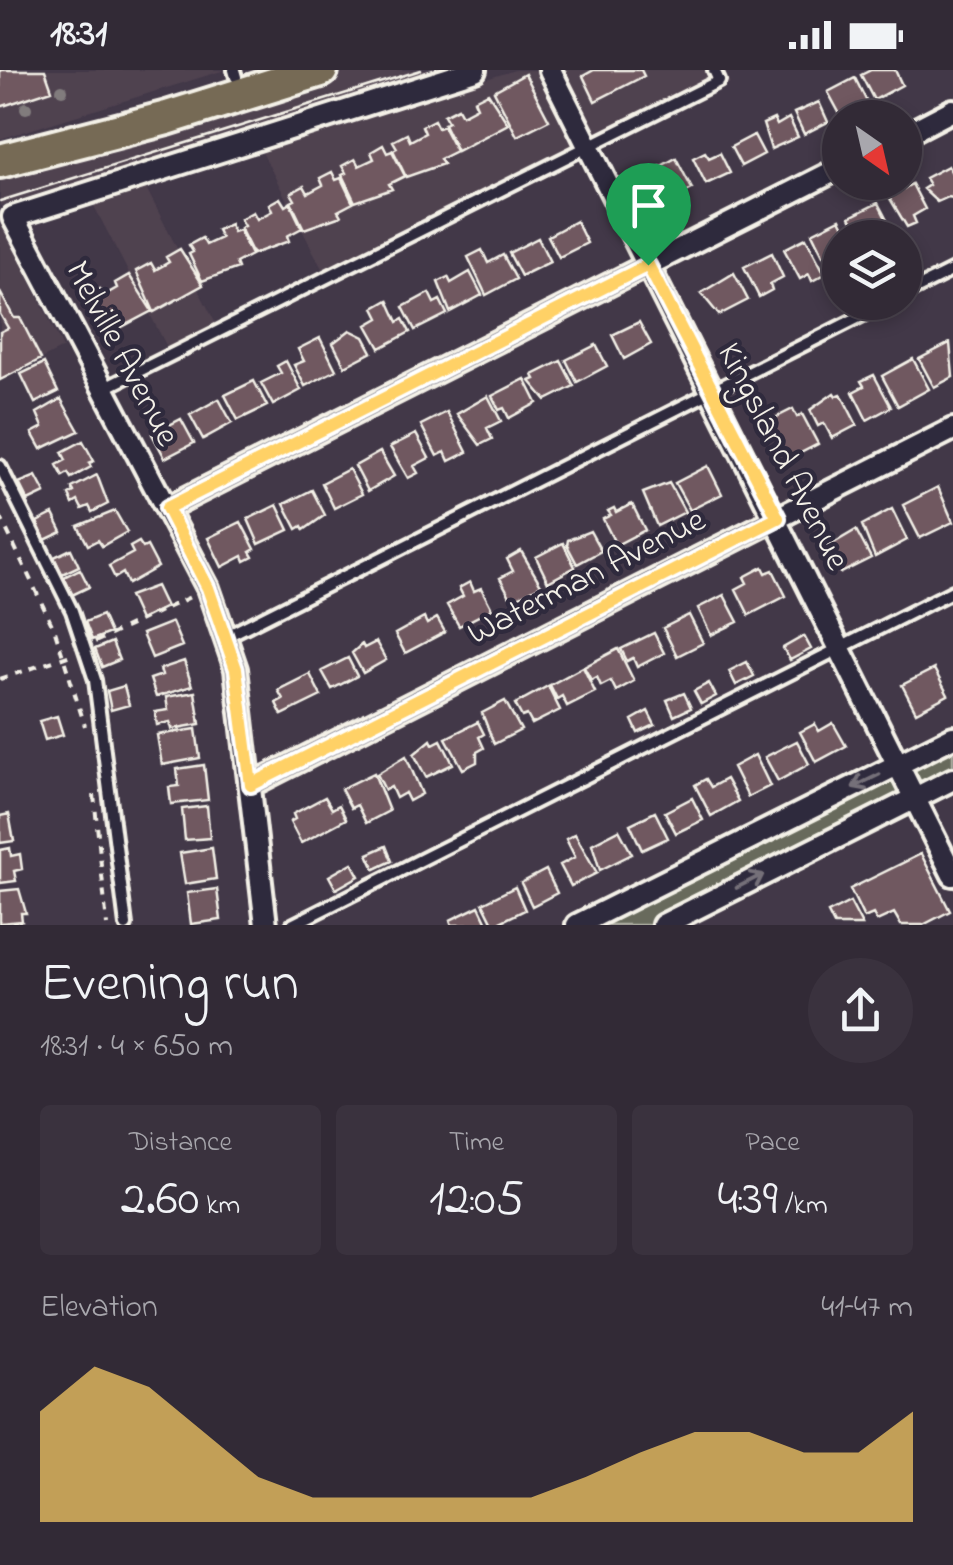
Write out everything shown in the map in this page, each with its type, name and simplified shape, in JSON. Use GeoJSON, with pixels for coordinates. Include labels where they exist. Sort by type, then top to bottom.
{"type":"FeatureCollection","features":[{"type":"Feature","properties":{"kind":"main road"},"geometry":{"type":"LineString","coordinates":[[0,158],[167,118],[321,70]]}},
{"type":"Feature","properties":{"kind":"main road"},"geometry":{"type":"LineString","coordinates":[[0,158],[242,72]]}},
{"type":"Feature","properties":{"kind":"street"},"geometry":{"type":"LineString","coordinates":[[6,220],[475,70]]}},
{"type":"Feature","properties":{"kind":"street","name":"Kingsland Avenue"},"geometry":{"type":"LineString","coordinates":[[550,70],[778,518],[953,875]]}},
{"type":"Feature","properties":{"kind":"street"},"geometry":{"type":"LineString","coordinates":[[922,126],[953,110]]}},
{"type":"Feature","properties":{"kind":"street"},"geometry":{"type":"LineString","coordinates":[[167,508],[822,177]]}},
{"type":"Feature","properties":{"kind":"street","name":"Melville Avenue"},"geometry":{"type":"LineString","coordinates":[[6,220],[208,588],[236,669],[266,925]]}},
{"type":"Feature","properties":{"kind":"street","name":"Waterman Avenue"},"geometry":{"type":"LineString","coordinates":[[251,785],[953,429]]}},
{"type":"Feature","properties":{"kind":"street"},"geometry":{"type":"LineString","coordinates":[[577,925],[953,737]]}},
{"type":"Feature","properties":{"kind":"street"},"geometry":{"type":"LineString","coordinates":[[662,925],[953,779]]}},
{"type":"Feature","properties":{"kind":"lane"},"geometry":{"type":"LineString","coordinates":[[102,389],[719,81],[714,70]]}},
{"type":"Feature","properties":{"kind":"lane"},"geometry":{"type":"LineString","coordinates":[[922,286],[953,270]]}},
{"type":"Feature","properties":{"kind":"lane"},"geometry":{"type":"LineString","coordinates":[[225,637],[853,320]]}},
{"type":"Feature","properties":{"kind":"lane"},"geometry":{"type":"LineString","coordinates":[[0,466],[51,565],[86,647],[107,752],[126,925]]}},
{"type":"Feature","properties":{"kind":"lane"},"geometry":{"type":"LineString","coordinates":[[292,925],[953,591]]}},
{"type":"Feature","properties":{"kind":"path"},"geometry":{"type":"LineString","coordinates":[[0,516],[66,658],[86,732]]}},
{"type":"Feature","properties":{"kind":"path"},"geometry":{"type":"LineString","coordinates":[[0,679],[66,658],[208,588]]}},
{"type":"Feature","properties":{"kind":"path"},"geometry":{"type":"LineString","coordinates":[[93,782],[107,925]]}},
{"type":"Feature","properties":{"kind":"shaded area"},"geometry":{"type":"Polygon","coordinates":[[[0,70],[225,70],[0,139],[0,70]]]}},
{"type":"Feature","properties":{"kind":"shaded area"},"geometry":{"type":"Polygon","coordinates":[[[352,70],[439,70],[0,206],[0,179],[352,70]]]}},
{"type":"Feature","properties":{"kind":"shaded area"},"geometry":{"type":"Polygon","coordinates":[[[515,70],[723,70],[730,84],[330,284],[261,150],[515,70]]]}},
{"type":"Feature","properties":{"kind":"shaded area"},"geometry":{"type":"Polygon","coordinates":[[[145,186],[216,324],[168,349],[92,202],[145,186]]]}},
{"type":"Feature","properties":{"kind":"shaded area"},"geometry":{"type":"Polygon","coordinates":[[[0,219],[63,348],[0,379],[0,219]]]}},
{"type":"Feature","properties":{"kind":"green space"},"geometry":{"type":"Polygon","coordinates":[[[953,737],[953,779],[663,925],[577,925],[953,737]]]}},
{"type":"Feature","properties":{"kind":"building"},"geometry":{"type":"Polygon","coordinates":[[[0,70],[45,70],[52,90],[0,107],[0,70]]]}},
{"type":"Feature","properties":{"kind":"building"},"geometry":{"type":"Polygon","coordinates":[[[594,70],[641,70],[644,76],[595,101],[583,76],[594,70]]]}},
{"type":"Feature","properties":{"kind":"building"},"geometry":{"type":"Polygon","coordinates":[[[871,70],[895,70],[902,85],[874,100],[861,75],[871,70]]]}},
{"type":"Feature","properties":{"kind":"building"},"geometry":{"type":"Polygon","coordinates":[[[525,74],[549,120],[517,136],[494,91],[525,74]]]}},
{"type":"Feature","properties":{"kind":"building"},"geometry":{"type":"Polygon","coordinates":[[[855,78],[866,100],[832,100],[828,92],[855,78]]]}},
{"type":"Feature","properties":{"kind":"building"},"geometry":{"type":"Polygon","coordinates":[[[488,93],[508,124],[457,151],[444,124],[448,122],[444,115],[458,108],[462,115],[477,107],[474,100],[488,93]]]}},
{"type":"Feature","properties":{"kind":"building"},"geometry":{"type":"Polygon","coordinates":[[[819,102],[822,125],[804,134],[794,113],[819,102]]]}},
{"type":"Feature","properties":{"kind":"building"},"geometry":{"type":"Polygon","coordinates":[[[789,118],[798,137],[771,149],[763,124],[774,119],[777,125],[789,118]]]}},
{"type":"Feature","properties":{"kind":"building"},"geometry":{"type":"Polygon","coordinates":[[[434,120],[438,128],[443,126],[456,151],[440,159],[443,164],[406,177],[393,150],[397,148],[393,141],[407,134],[410,141],[425,133],[422,126],[434,120]]]}},
{"type":"Feature","properties":{"kind":"building"},"geometry":{"type":"Polygon","coordinates":[[[754,135],[764,154],[741,166],[731,147],[754,135]]]}},
{"type":"Feature","properties":{"kind":"building"},"geometry":{"type":"Polygon","coordinates":[[[383,145],[387,153],[392,151],[405,176],[389,184],[392,189],[355,202],[342,175],[346,173],[342,166],[355,159],[359,166],[374,159],[371,152],[383,145]]]}},
{"type":"Feature","properties":{"kind":"building"},"geometry":{"type":"Polygon","coordinates":[[[705,152],[709,158],[720,153],[730,173],[706,184],[693,158],[705,152]]]}},
{"type":"Feature","properties":{"kind":"building"},"geometry":{"type":"Polygon","coordinates":[[[676,158],[692,189],[671,200],[654,170],[676,158]]]}},
{"type":"Feature","properties":{"kind":"building"},"geometry":{"type":"Polygon","coordinates":[[[948,166],[953,175],[953,198],[937,202],[923,189],[929,185],[925,178],[948,166]]]}},
{"type":"Feature","properties":{"kind":"building"},"geometry":{"type":"Polygon","coordinates":[[[332,172],[336,180],[341,178],[353,203],[338,211],[341,216],[304,229],[291,202],[295,200],[291,193],[304,186],[308,193],[323,185],[320,178],[332,172]]]}},
{"type":"Feature","properties":{"kind":"building"},"geometry":{"type":"Polygon","coordinates":[[[280,198],[285,206],[290,203],[302,228],[287,236],[289,241],[253,254],[240,228],[244,226],[240,219],[253,212],[257,219],[272,211],[269,204],[280,198]]]}},
{"type":"Feature","properties":{"kind":"building"},"geometry":{"type":"Polygon","coordinates":[[[891,200],[920,200],[925,209],[913,216],[915,220],[903,220],[891,200]]]}},
{"type":"Feature","properties":{"kind":"building"},"geometry":{"type":"Polygon","coordinates":[[[878,203],[887,220],[852,220],[850,217],[878,203]]]}},
{"type":"Feature","properties":{"kind":"building"},"geometry":{"type":"Polygon","coordinates":[[[576,221],[587,243],[559,257],[548,236],[576,221]]]}},
{"type":"Feature","properties":{"kind":"building"},"geometry":{"type":"Polygon","coordinates":[[[230,224],[233,232],[239,230],[251,255],[236,263],[238,268],[202,281],[189,254],[193,252],[189,245],[202,238],[206,245],[221,238],[217,230],[230,224]]]}},
{"type":"Feature","properties":{"kind":"building"},"geometry":{"type":"Polygon","coordinates":[[[822,228],[822,253],[812,233],[822,228]]]}},
{"type":"Feature","properties":{"kind":"building"},"geometry":{"type":"Polygon","coordinates":[[[538,238],[550,262],[521,276],[509,253],[538,238]]]}},
{"type":"Feature","properties":{"kind":"building"},"geometry":{"type":"Polygon","coordinates":[[[806,238],[822,276],[812,281],[809,274],[800,279],[784,249],[806,238]]]}},
{"type":"Feature","properties":{"kind":"building"},"geometry":{"type":"Polygon","coordinates":[[[180,249],[203,285],[154,312],[136,271],[151,263],[155,270],[180,249]]]}},
{"type":"Feature","properties":{"kind":"building"},"geometry":{"type":"Polygon","coordinates":[[[482,250],[488,263],[503,255],[516,279],[486,295],[468,257],[482,250]]]}},
{"type":"Feature","properties":{"kind":"building"},"geometry":{"type":"Polygon","coordinates":[[[772,253],[783,277],[759,297],[744,267],[772,253]]]}},
{"type":"Feature","properties":{"kind":"building"},"geometry":{"type":"Polygon","coordinates":[[[470,272],[482,295],[450,312],[438,282],[448,277],[451,283],[470,272]]]}},
{"type":"Feature","properties":{"kind":"building"},"geometry":{"type":"Polygon","coordinates":[[[734,273],[748,300],[719,315],[701,293],[734,273]]]}},
{"type":"Feature","properties":{"kind":"building"},"geometry":{"type":"Polygon","coordinates":[[[129,275],[152,311],[103,337],[85,297],[100,289],[103,296],[129,275]]]}},
{"type":"Feature","properties":{"kind":"building"},"geometry":{"type":"Polygon","coordinates":[[[0,292],[14,318],[20,318],[41,359],[0,380],[0,332],[8,328],[0,314],[0,292]]]}},
{"type":"Feature","properties":{"kind":"building"},"geometry":{"type":"Polygon","coordinates":[[[429,293],[434,303],[440,300],[447,314],[415,330],[403,307],[429,293]]]}},
{"type":"Feature","properties":{"kind":"building"},"geometry":{"type":"Polygon","coordinates":[[[388,300],[398,322],[403,319],[410,332],[380,348],[367,325],[379,318],[374,308],[388,300]]]}},
{"type":"Feature","properties":{"kind":"building"},"geometry":{"type":"Polygon","coordinates":[[[639,322],[651,344],[624,359],[612,335],[639,322]]]}},
{"type":"Feature","properties":{"kind":"building"},"geometry":{"type":"Polygon","coordinates":[[[350,330],[364,337],[372,352],[345,366],[333,343],[350,330]]]}},
{"type":"Feature","properties":{"kind":"building"},"geometry":{"type":"Polygon","coordinates":[[[320,338],[336,370],[305,386],[294,365],[304,361],[298,349],[320,338]]]}},
{"type":"Feature","properties":{"kind":"building"},"geometry":{"type":"Polygon","coordinates":[[[950,343],[953,377],[934,387],[919,359],[950,343]]]}},
{"type":"Feature","properties":{"kind":"building"},"geometry":{"type":"Polygon","coordinates":[[[596,345],[607,366],[577,382],[566,360],[596,345]]]}},
{"type":"Feature","properties":{"kind":"building"},"geometry":{"type":"Polygon","coordinates":[[[913,359],[929,389],[898,406],[882,376],[913,359]]]}},
{"type":"Feature","properties":{"kind":"building"},"geometry":{"type":"Polygon","coordinates":[[[286,361],[301,390],[273,405],[261,383],[281,373],[277,366],[286,361]]]}},
{"type":"Feature","properties":{"kind":"building"},"geometry":{"type":"Polygon","coordinates":[[[561,361],[574,386],[546,400],[530,381],[535,379],[533,375],[561,361]]]}},
{"type":"Feature","properties":{"kind":"building"},"geometry":{"type":"Polygon","coordinates":[[[44,363],[58,392],[35,403],[21,374],[44,363]]]}},
{"type":"Feature","properties":{"kind":"building"},"geometry":{"type":"Polygon","coordinates":[[[874,375],[891,407],[867,420],[853,392],[864,386],[861,381],[874,375]]]}},
{"type":"Feature","properties":{"kind":"building"},"geometry":{"type":"Polygon","coordinates":[[[525,379],[537,403],[509,418],[504,408],[499,410],[492,396],[525,379]]]}},
{"type":"Feature","properties":{"kind":"building"},"geometry":{"type":"Polygon","coordinates":[[[254,381],[267,406],[238,420],[225,395],[254,381]]]}},
{"type":"Feature","properties":{"kind":"building"},"geometry":{"type":"Polygon","coordinates":[[[834,393],[841,394],[857,425],[832,438],[824,423],[818,426],[810,410],[834,393]]]}},
{"type":"Feature","properties":{"kind":"building"},"geometry":{"type":"Polygon","coordinates":[[[488,396],[501,421],[487,428],[492,439],[480,445],[457,414],[488,396]]]}},
{"type":"Feature","properties":{"kind":"building"},"geometry":{"type":"Polygon","coordinates":[[[61,399],[79,431],[41,449],[32,433],[43,427],[37,413],[61,399]]]}},
{"type":"Feature","properties":{"kind":"building"},"geometry":{"type":"Polygon","coordinates":[[[219,399],[232,423],[203,439],[190,415],[219,399]]]}},
{"type":"Feature","properties":{"kind":"building"},"geometry":{"type":"Polygon","coordinates":[[[793,409],[797,417],[802,414],[818,444],[787,460],[771,420],[793,409]]]}},
{"type":"Feature","properties":{"kind":"building"},"geometry":{"type":"Polygon","coordinates":[[[447,412],[467,452],[449,461],[445,452],[437,456],[421,425],[447,412]]]}},
{"type":"Feature","properties":{"kind":"building"},"geometry":{"type":"Polygon","coordinates":[[[181,419],[194,443],[165,458],[152,434],[181,419]]]}},
{"type":"Feature","properties":{"kind":"building"},"geometry":{"type":"Polygon","coordinates":[[[416,434],[429,458],[414,466],[418,473],[408,478],[390,447],[416,434]]]}},
{"type":"Feature","properties":{"kind":"building"},"geometry":{"type":"Polygon","coordinates":[[[83,441],[94,461],[89,463],[91,467],[71,478],[68,473],[63,476],[57,465],[66,460],[62,452],[83,441]]]}},
{"type":"Feature","properties":{"kind":"building"},"geometry":{"type":"Polygon","coordinates":[[[380,452],[394,476],[368,491],[355,466],[380,452]]]}},
{"type":"Feature","properties":{"kind":"building"},"geometry":{"type":"Polygon","coordinates":[[[708,466],[722,494],[690,510],[675,483],[708,466]]]}},
{"type":"Feature","properties":{"kind":"building"},"geometry":{"type":"Polygon","coordinates":[[[349,469],[362,494],[334,508],[322,483],[349,469]]]}},
{"type":"Feature","properties":{"kind":"building"},"geometry":{"type":"Polygon","coordinates":[[[97,475],[108,504],[92,512],[89,506],[82,509],[78,501],[73,504],[69,495],[74,492],[72,488],[97,475]]]}},
{"type":"Feature","properties":{"kind":"building"},"geometry":{"type":"Polygon","coordinates":[[[36,476],[45,493],[28,501],[19,483],[36,476]]]}},
{"type":"Feature","properties":{"kind":"building"},"geometry":{"type":"Polygon","coordinates":[[[669,483],[685,512],[657,526],[643,493],[669,483]]]}},
{"type":"Feature","properties":{"kind":"building"},"geometry":{"type":"Polygon","coordinates":[[[938,487],[953,522],[920,538],[903,505],[938,487]]]}},
{"type":"Feature","properties":{"kind":"building"},"geometry":{"type":"Polygon","coordinates":[[[312,490],[325,515],[304,530],[302,526],[297,529],[284,504],[312,490]]]}},
{"type":"Feature","properties":{"kind":"building"},"geometry":{"type":"Polygon","coordinates":[[[632,504],[645,530],[616,545],[603,519],[611,515],[608,511],[614,508],[616,512],[632,504]]]}},
{"type":"Feature","properties":{"kind":"building"},"geometry":{"type":"Polygon","coordinates":[[[277,505],[289,530],[259,544],[248,519],[277,505]]]}},
{"type":"Feature","properties":{"kind":"building"},"geometry":{"type":"Polygon","coordinates":[[[892,509],[907,540],[875,557],[862,525],[892,509]]]}},
{"type":"Feature","properties":{"kind":"building"},"geometry":{"type":"Polygon","coordinates":[[[115,511],[127,532],[102,546],[98,540],[88,545],[78,526],[115,511]]]}},
{"type":"Feature","properties":{"kind":"building"},"geometry":{"type":"Polygon","coordinates":[[[53,514],[62,532],[45,540],[37,522],[53,514]]]}},
{"type":"Feature","properties":{"kind":"building"},"geometry":{"type":"Polygon","coordinates":[[[241,522],[255,549],[250,552],[253,557],[245,561],[243,556],[222,567],[208,538],[241,522]]]}},
{"type":"Feature","properties":{"kind":"building"},"geometry":{"type":"Polygon","coordinates":[[[856,530],[871,558],[841,573],[834,559],[828,562],[822,550],[856,530]]]}},
{"type":"Feature","properties":{"kind":"building"},"geometry":{"type":"Polygon","coordinates":[[[590,531],[601,551],[577,564],[568,540],[590,531]]]}},
{"type":"Feature","properties":{"kind":"building"},"geometry":{"type":"Polygon","coordinates":[[[139,542],[143,548],[147,546],[158,567],[128,584],[123,573],[115,578],[109,566],[133,553],[130,547],[139,542]]]}},
{"type":"Feature","properties":{"kind":"building"},"geometry":{"type":"Polygon","coordinates":[[[563,543],[575,567],[548,582],[536,557],[563,543]]]}},
{"type":"Feature","properties":{"kind":"building"},"geometry":{"type":"Polygon","coordinates":[[[71,549],[79,566],[62,574],[54,557],[71,549]]]}},
{"type":"Feature","properties":{"kind":"building"},"geometry":{"type":"Polygon","coordinates":[[[521,551],[541,585],[512,600],[500,578],[513,571],[507,559],[521,551]]]}},
{"type":"Feature","properties":{"kind":"building"},"geometry":{"type":"Polygon","coordinates":[[[763,567],[766,573],[773,570],[786,596],[749,615],[736,589],[747,583],[744,577],[763,567]]]}},
{"type":"Feature","properties":{"kind":"building"},"geometry":{"type":"Polygon","coordinates":[[[80,569],[89,587],[72,595],[64,577],[80,569]]]}},
{"type":"Feature","properties":{"kind":"building"},"geometry":{"type":"Polygon","coordinates":[[[470,582],[474,591],[481,588],[492,609],[459,626],[447,605],[463,596],[459,588],[470,582]]]}},
{"type":"Feature","properties":{"kind":"building"},"geometry":{"type":"Polygon","coordinates":[[[156,586],[166,607],[140,620],[129,596],[156,586]]]}},
{"type":"Feature","properties":{"kind":"building"},"geometry":{"type":"Polygon","coordinates":[[[724,595],[738,622],[711,635],[698,608],[724,595]]]}},
{"type":"Feature","properties":{"kind":"building"},"geometry":{"type":"Polygon","coordinates":[[[102,615],[110,633],[92,640],[85,622],[102,615]]]}},
{"type":"Feature","properties":{"kind":"building"},"geometry":{"type":"Polygon","coordinates":[[[689,615],[703,643],[677,656],[663,628],[689,615]]]}},
{"type":"Feature","properties":{"kind":"building"},"geometry":{"type":"Polygon","coordinates":[[[424,618],[427,624],[437,618],[445,632],[405,653],[395,634],[424,618]]]}},
{"type":"Feature","properties":{"kind":"building"},"geometry":{"type":"Polygon","coordinates":[[[172,622],[182,646],[152,658],[142,634],[172,622]]]}},
{"type":"Feature","properties":{"kind":"building"},"geometry":{"type":"Polygon","coordinates":[[[654,633],[664,653],[637,667],[633,658],[627,661],[621,649],[654,633]]]}},
{"type":"Feature","properties":{"kind":"building"},"geometry":{"type":"Polygon","coordinates":[[[804,636],[811,649],[790,660],[783,648],[804,636]]]}},
{"type":"Feature","properties":{"kind":"building"},"geometry":{"type":"Polygon","coordinates":[[[112,642],[119,660],[102,667],[95,649],[112,642]]]}},
{"type":"Feature","properties":{"kind":"building"},"geometry":{"type":"Polygon","coordinates":[[[376,642],[386,660],[363,673],[352,653],[362,644],[364,648],[376,642]]]}},
{"type":"Feature","properties":{"kind":"building"},"geometry":{"type":"Polygon","coordinates":[[[618,649],[634,681],[616,691],[611,681],[601,686],[597,677],[591,680],[584,667],[618,649]]]}},
{"type":"Feature","properties":{"kind":"building"},"geometry":{"type":"Polygon","coordinates":[[[348,658],[357,676],[332,689],[322,671],[348,658]]]}},
{"type":"Feature","properties":{"kind":"building"},"geometry":{"type":"Polygon","coordinates":[[[184,661],[192,686],[156,697],[150,679],[162,675],[160,669],[184,661]]]}},
{"type":"Feature","properties":{"kind":"building"},"geometry":{"type":"Polygon","coordinates":[[[747,662],[754,676],[736,685],[729,671],[747,662]]]}},
{"type":"Feature","properties":{"kind":"building"},"geometry":{"type":"Polygon","coordinates":[[[583,667],[595,692],[567,706],[562,696],[557,699],[550,685],[583,667]]]}},
{"type":"Feature","properties":{"kind":"building"},"geometry":{"type":"Polygon","coordinates":[[[934,669],[948,695],[916,712],[902,685],[934,669]]]}},
{"type":"Feature","properties":{"kind":"building"},"geometry":{"type":"Polygon","coordinates":[[[310,674],[321,696],[282,715],[276,703],[283,699],[278,690],[310,674]]]}},
{"type":"Feature","properties":{"kind":"building"},"geometry":{"type":"Polygon","coordinates":[[[709,683],[716,696],[701,704],[694,691],[709,683]]]}},
{"type":"Feature","properties":{"kind":"building"},"geometry":{"type":"Polygon","coordinates":[[[124,686],[129,705],[111,710],[107,691],[124,686]]]}},
{"type":"Feature","properties":{"kind":"building"},"geometry":{"type":"Polygon","coordinates":[[[548,686],[560,710],[532,724],[527,715],[522,717],[515,704],[548,686]]]}},
{"type":"Feature","properties":{"kind":"building"},"geometry":{"type":"Polygon","coordinates":[[[195,692],[200,724],[172,729],[170,722],[157,725],[155,712],[168,710],[166,697],[195,692]]]}},
{"type":"Feature","properties":{"kind":"building"},"geometry":{"type":"Polygon","coordinates":[[[684,693],[691,708],[674,716],[667,700],[684,693]]]}},
{"type":"Feature","properties":{"kind":"building"},"geometry":{"type":"Polygon","coordinates":[[[505,701],[521,730],[494,744],[482,713],[505,701]]]}},
{"type":"Feature","properties":{"kind":"building"},"geometry":{"type":"Polygon","coordinates":[[[648,711],[655,725],[638,733],[632,720],[648,711]]]}},
{"type":"Feature","properties":{"kind":"building"},"geometry":{"type":"Polygon","coordinates":[[[57,716],[63,735],[45,740],[39,721],[57,716]]]}},
{"type":"Feature","properties":{"kind":"building"},"geometry":{"type":"Polygon","coordinates":[[[478,722],[484,734],[479,737],[484,748],[477,752],[477,762],[463,769],[446,738],[478,722]]]}},
{"type":"Feature","properties":{"kind":"building"},"geometry":{"type":"Polygon","coordinates":[[[833,723],[846,746],[816,762],[800,732],[815,724],[819,731],[833,723]]]}},
{"type":"Feature","properties":{"kind":"building"},"geometry":{"type":"Polygon","coordinates":[[[196,729],[200,758],[162,765],[157,735],[196,729]]]}},
{"type":"Feature","properties":{"kind":"building"},"geometry":{"type":"Polygon","coordinates":[[[431,740],[433,744],[441,740],[453,764],[426,777],[414,754],[431,740]]]}},
{"type":"Feature","properties":{"kind":"building"},"geometry":{"type":"Polygon","coordinates":[[[797,741],[809,764],[778,781],[765,757],[797,741]]]}},
{"type":"Feature","properties":{"kind":"building"},"geometry":{"type":"Polygon","coordinates":[[[755,755],[770,786],[748,797],[733,767],[755,755]]]}},
{"type":"Feature","properties":{"kind":"building"},"geometry":{"type":"Polygon","coordinates":[[[406,756],[422,794],[409,801],[405,793],[396,798],[391,787],[385,790],[377,774],[406,756]]]}},
{"type":"Feature","properties":{"kind":"building"},"geometry":{"type":"Polygon","coordinates":[[[204,765],[208,800],[171,804],[169,787],[179,786],[177,769],[204,765]]]}},
{"type":"Feature","properties":{"kind":"building"},"geometry":{"type":"Polygon","coordinates":[[[374,773],[389,811],[366,823],[357,805],[351,808],[341,789],[374,773]]]}},
{"type":"Feature","properties":{"kind":"building"},"geometry":{"type":"Polygon","coordinates":[[[706,779],[711,787],[726,779],[738,801],[711,816],[695,785],[706,779]]]}},
{"type":"Feature","properties":{"kind":"building"},"geometry":{"type":"Polygon","coordinates":[[[325,797],[332,809],[339,805],[346,819],[301,843],[290,822],[295,819],[293,814],[325,797]]]}},
{"type":"Feature","properties":{"kind":"building"},"geometry":{"type":"Polygon","coordinates":[[[692,798],[703,820],[676,833],[665,812],[692,798]]]}},
{"type":"Feature","properties":{"kind":"building"},"geometry":{"type":"Polygon","coordinates":[[[207,806],[210,838],[185,840],[182,809],[207,806]]]}},
{"type":"Feature","properties":{"kind":"building"},"geometry":{"type":"Polygon","coordinates":[[[655,812],[668,838],[642,850],[630,824],[655,812]]]}},
{"type":"Feature","properties":{"kind":"building"},"geometry":{"type":"Polygon","coordinates":[[[9,814],[14,841],[0,843],[0,816],[9,814]]]}},
{"type":"Feature","properties":{"kind":"building"},"geometry":{"type":"Polygon","coordinates":[[[619,830],[632,854],[600,870],[592,844],[619,830]]]}},
{"type":"Feature","properties":{"kind":"building"},"geometry":{"type":"Polygon","coordinates":[[[575,834],[597,873],[571,886],[560,865],[575,857],[566,839],[575,834]]]}},
{"type":"Feature","properties":{"kind":"building"},"geometry":{"type":"Polygon","coordinates":[[[386,846],[392,861],[375,869],[368,854],[386,846]]]}},
{"type":"Feature","properties":{"kind":"building"},"geometry":{"type":"Polygon","coordinates":[[[10,848],[11,856],[20,854],[22,869],[14,871],[16,881],[0,883],[0,850],[10,848]]]}},
{"type":"Feature","properties":{"kind":"building"},"geometry":{"type":"Polygon","coordinates":[[[212,848],[216,879],[185,884],[180,853],[212,848]]]}},
{"type":"Feature","properties":{"kind":"building"},"geometry":{"type":"Polygon","coordinates":[[[921,854],[950,911],[923,925],[901,925],[894,913],[877,921],[873,914],[864,918],[850,889],[921,854]]]}},
{"type":"Feature","properties":{"kind":"building"},"geometry":{"type":"Polygon","coordinates":[[[352,863],[359,876],[336,889],[329,876],[352,863]]]}},
{"type":"Feature","properties":{"kind":"building"},"geometry":{"type":"Polygon","coordinates":[[[546,870],[557,893],[532,906],[521,883],[546,870]]]}},
{"type":"Feature","properties":{"kind":"building"},"geometry":{"type":"Polygon","coordinates":[[[515,887],[525,910],[494,925],[483,903],[515,887]]]}},
{"type":"Feature","properties":{"kind":"building"},"geometry":{"type":"Polygon","coordinates":[[[19,889],[26,913],[21,913],[22,921],[0,923],[0,891],[19,889]]]}},
{"type":"Feature","properties":{"kind":"building"},"geometry":{"type":"Polygon","coordinates":[[[217,889],[221,920],[191,924],[187,893],[217,889]]]}},
{"type":"Feature","properties":{"kind":"building"},"geometry":{"type":"Polygon","coordinates":[[[850,902],[862,925],[834,925],[828,913],[850,902]]]}},
{"type":"Feature","properties":{"kind":"building"},"geometry":{"type":"Polygon","coordinates":[[[479,906],[488,925],[452,925],[450,920],[479,906]]]}},
{"type":"Feature","properties":{"kind":"tram line"},"geometry":{"type":"LineString","coordinates":[[0,201],[421,70]]}},
{"type":"Feature","properties":{"kind":"route"},"geometry":{"type":"LineString","coordinates":[[648,265],[778,518],[251,785],[236,669],[208,588],[167,508],[648,265]]}}]}
